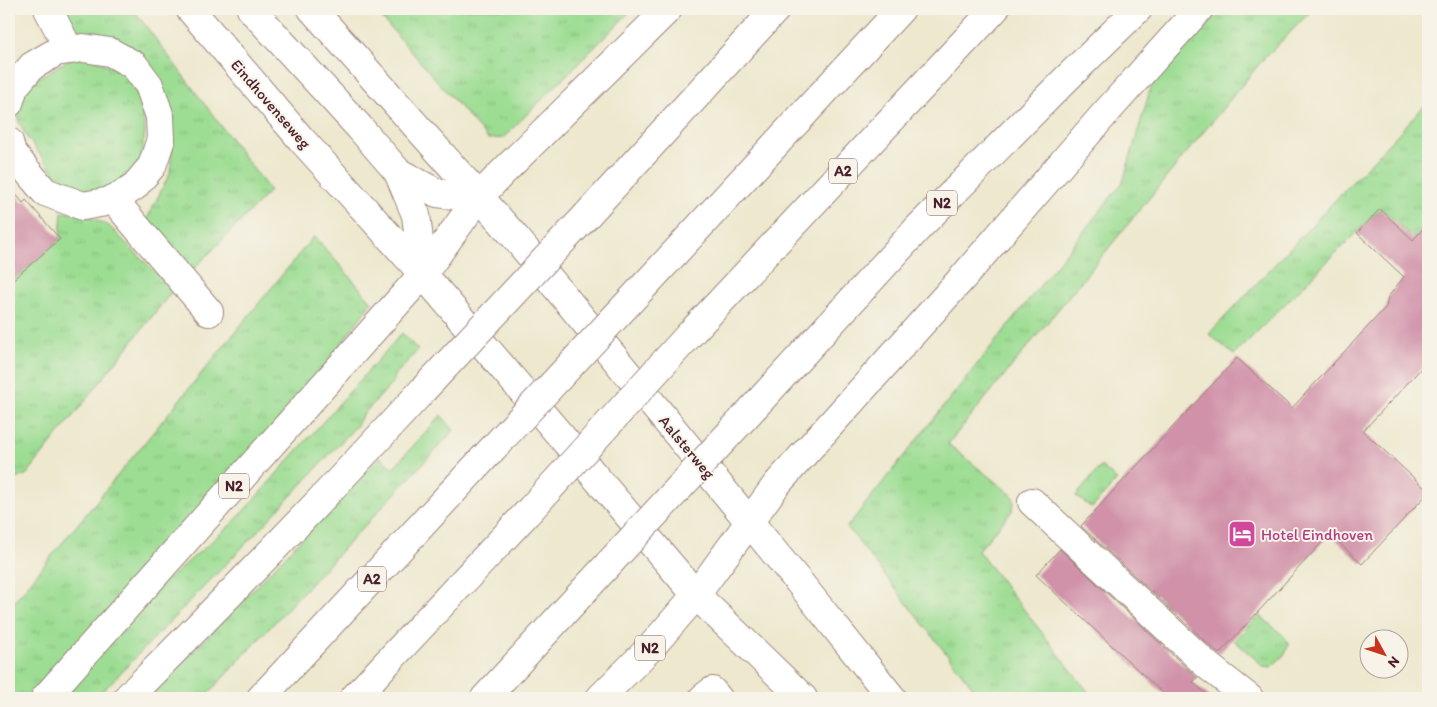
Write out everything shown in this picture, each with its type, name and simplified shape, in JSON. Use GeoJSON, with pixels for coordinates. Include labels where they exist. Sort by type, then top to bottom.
{"type":"FeatureCollection","features":[{"type":"Feature","properties":{"kind":"main road"},"geometry":{"type":"LineString","coordinates":[[48,9],[69,50]]}},
{"type":"Feature","properties":{"kind":"main road","name":"Eindhovenseweg"},"geometry":{"type":"LineString","coordinates":[[190,9],[301,139],[423,274]]}},
{"type":"Feature","properties":{"kind":"main road"},"geometry":{"type":"LineString","coordinates":[[251,9],[398,172],[416,215],[423,274],[696,595],[803,698]]}},
{"type":"Feature","properties":{"kind":"main road","name":"Aalsterweg"},"geometry":{"type":"LineString","coordinates":[[312,9],[515,238],[892,698]]}},
{"type":"Feature","properties":{"kind":"main road"},"geometry":{"type":"LineString","coordinates":[[423,274],[478,198],[668,9]]}},
{"type":"Feature","properties":{"kind":"main road"},"geometry":{"type":"LineString","coordinates":[[127,698],[307,515],[776,9]]}},
{"type":"Feature","properties":{"kind":"main road","name":"A2"},"geometry":{"type":"LineString","coordinates":[[261,698],[901,9]]}},
{"type":"Feature","properties":{"kind":"main road","name":"A2"},"geometry":{"type":"LineString","coordinates":[[354,698],[529,512],[690,334],[995,9]]}},
{"type":"Feature","properties":{"kind":"main road","name":"N2"},"geometry":{"type":"LineString","coordinates":[[485,698],[919,227],[1138,9]]}},
{"type":"Feature","properties":{"kind":"main road"},"geometry":{"type":"LineString","coordinates":[[696,595],[777,484],[965,276],[1101,118],[1199,9]]}},
{"type":"Feature","properties":{"kind":"main road"},"geometry":{"type":"LineString","coordinates":[[9,103],[15,77],[56,52],[83,48],[110,52],[134,66],[149,85],[160,116],[161,140],[152,166],[134,186],[113,199],[83,206],[45,192],[12,153],[9,142]]}},
{"type":"Feature","properties":{"kind":"main road"},"geometry":{"type":"LineString","coordinates":[[398,172],[437,193],[478,198]]}},
{"type":"Feature","properties":{"kind":"main road"},"geometry":{"type":"LineString","coordinates":[[113,199],[209,312]]}},
{"type":"Feature","properties":{"kind":"main road","name":"N2"},"geometry":{"type":"LineString","coordinates":[[45,698],[423,274]]}},
{"type":"Feature","properties":{"kind":"main road"},"geometry":{"type":"LineString","coordinates":[[1032,502],[1208,666],[1249,698]]}},
{"type":"Feature","properties":{"kind":"main road","name":"N2"},"geometry":{"type":"LineString","coordinates":[[600,698],[652,646],[696,595]]}},
{"type":"Feature","properties":{"kind":"green space"},"geometry":{"type":"Polygon","coordinates":[[[58,9],[133,9],[270,191],[191,272],[147,221],[170,173],[173,138],[120,46],[74,29],[58,9]]]}},
{"type":"Feature","properties":{"kind":"green space"},"geometry":{"type":"Polygon","coordinates":[[[374,9],[633,9],[503,138],[488,139],[374,9]]]}},
{"type":"Feature","properties":{"kind":"green space"},"geometry":{"type":"Polygon","coordinates":[[[1219,9],[1313,9],[1260,63],[948,444],[1013,496],[1012,511],[978,551],[1093,698],[981,698],[847,527],[1123,182],[1151,87],[1219,9]]]}},
{"type":"Feature","properties":{"kind":"green space"},"geometry":{"type":"Polygon","coordinates":[[[82,52],[127,76],[140,101],[145,130],[142,155],[132,175],[125,183],[95,192],[73,186],[53,172],[27,137],[19,122],[18,107],[26,85],[82,52]]]}},
{"type":"Feature","properties":{"kind":"green space"},"geometry":{"type":"Polygon","coordinates":[[[1428,102],[1428,224],[1414,239],[1381,208],[1234,355],[1209,334],[1428,102]]]}},
{"type":"Feature","properties":{"kind":"green space"},"geometry":{"type":"Polygon","coordinates":[[[62,212],[88,216],[109,226],[173,290],[27,474],[11,481],[9,480],[9,279],[10,277],[13,280],[60,239],[62,212]]]}},
{"type":"Feature","properties":{"kind":"green space"},"geometry":{"type":"Polygon","coordinates":[[[314,236],[372,302],[309,387],[29,698],[9,698],[9,608],[314,236]]]}},
{"type":"Feature","properties":{"kind":"green space"},"geometry":{"type":"Polygon","coordinates":[[[402,333],[418,350],[393,377],[395,380],[362,416],[357,425],[260,529],[96,698],[60,698],[158,588],[233,523],[402,333]]]}},
{"type":"Feature","properties":{"kind":"green space"},"geometry":{"type":"Polygon","coordinates":[[[441,415],[454,430],[204,698],[149,698],[380,457],[393,468],[441,415]]]}},
{"type":"Feature","properties":{"kind":"green space"},"geometry":{"type":"Polygon","coordinates":[[[1101,466],[1117,480],[1092,508],[1076,496],[1101,466]]]}},
{"type":"Feature","properties":{"kind":"green space"},"geometry":{"type":"Polygon","coordinates":[[[1259,615],[1285,637],[1289,644],[1285,654],[1271,667],[1263,666],[1234,640],[1259,615]]]}},
{"type":"Feature","properties":{"kind":"building"},"geometry":{"type":"Polygon","coordinates":[[[9,186],[23,203],[26,200],[60,239],[9,283],[9,186]]]}},
{"type":"Feature","properties":{"kind":"building"},"geometry":{"type":"Polygon","coordinates":[[[1380,209],[1413,240],[1428,223],[1428,361],[1363,431],[1428,493],[1362,564],[1330,534],[1219,654],[1081,526],[1237,358],[1292,408],[1386,307],[1388,297],[1404,277],[1357,233],[1380,209]]]}},
{"type":"Feature","properties":{"kind":"building"},"geometry":{"type":"Polygon","coordinates":[[[1060,549],[1197,678],[1193,682],[1211,698],[1168,698],[1036,575],[1060,549]]]}},
{"type":"Feature","properties":{"kind":"place","name":"Hotel Eindhoven"},"geometry":{"type":"Point","coordinates":[1242,534]}}]}
